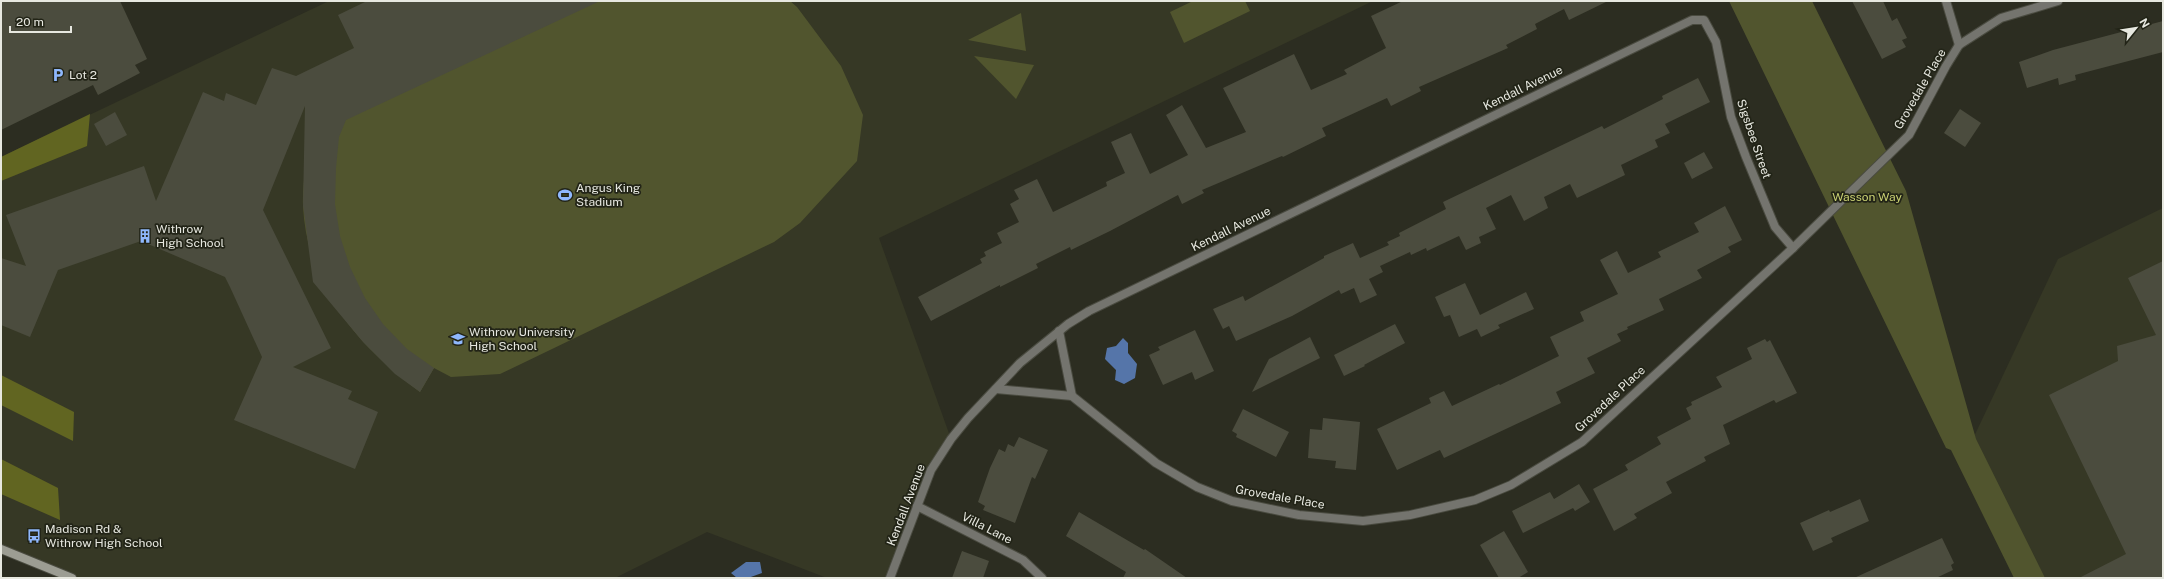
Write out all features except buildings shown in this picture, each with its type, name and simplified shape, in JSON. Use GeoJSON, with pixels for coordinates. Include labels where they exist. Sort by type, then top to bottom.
{"type":"FeatureCollection","features":[{"type":"Feature","properties":{"kind":"main road"},"geometry":{"type":"LineString","coordinates":[[1,548],[72,578]]}},
{"type":"Feature","properties":{"kind":"street"},"geometry":{"type":"LineString","coordinates":[[1946,1],[1959,45]]}},
{"type":"Feature","properties":{"kind":"street","name":"Grovedale Place"},"geometry":{"type":"LineString","coordinates":[[1072,396],[1156,463],[1197,487],[1232,501],[1299,515],[1353,520],[1410,515],[1460,505],[1511,485],[1582,442],[1793,248],[1909,135],[1959,45],[2001,18],[2058,1]]}},
{"type":"Feature","properties":{"kind":"street","name":"Sigsbee Street"},"geometry":{"type":"LineString","coordinates":[[1692,20],[1704,20],[1712,33],[1731,117],[1746,157],[1774,227],[1793,248]]}},
{"type":"Feature","properties":{"kind":"street","name":"Kendall Avenue"},"geometry":{"type":"LineString","coordinates":[[890,578],[931,470],[951,439],[1020,363],[1059,331],[1089,311],[1692,20]]}},
{"type":"Feature","properties":{"kind":"street"},"geometry":{"type":"LineString","coordinates":[[996,389],[1072,396],[1059,331]]}},
{"type":"Feature","properties":{"kind":"street","name":"Villa Lane"},"geometry":{"type":"LineString","coordinates":[[917,506],[1023,560],[1042,578]]}},
{"type":"Feature","properties":{"kind":"shaded area","name":"Withrow University High School"},"geometry":{"type":"Polygon","coordinates":[[[329,1],[1373,1],[879,238],[951,439],[931,470],[890,578],[827,578],[707,532],[615,578],[72,578],[1,549],[1,157],[329,1]]]}},
{"type":"Feature","properties":{"kind":"shaded area"},"geometry":{"type":"Polygon","coordinates":[[[2163,208],[2163,578],[2039,578],[1970,445],[2058,259],[2163,208]]]}},
{"type":"Feature","properties":{"kind":"green space","name":"Angus King Stadium"},"geometry":{"type":"Polygon","coordinates":[[[521,1],[790,1],[797,7],[841,66],[863,115],[857,161],[800,223],[774,242],[500,374],[451,377],[434,368],[420,392],[376,355],[357,334],[340,312],[325,288],[314,263],[307,235],[303,206],[304,178],[310,131],[521,1]]]}},
{"type":"Feature","properties":{"kind":"green space"},"geometry":{"type":"Polygon","coordinates":[[[1193,1],[1245,1],[1250,11],[1184,43],[1170,12],[1193,1]]]}},
{"type":"Feature","properties":{"kind":"green space","name":"Wasson Way"},"geometry":{"type":"Polygon","coordinates":[[[1729,1],[1812,1],[1906,191],[1976,439],[2045,578],[2014,578],[1951,450],[1946,448],[1729,1]]]}},
{"type":"Feature","properties":{"kind":"green space"},"geometry":{"type":"Polygon","coordinates":[[[1021,13],[1026,51],[968,40],[1021,13]]]}},
{"type":"Feature","properties":{"kind":"green space"},"geometry":{"type":"Polygon","coordinates":[[[974,56],[1034,65],[1016,99],[974,56]]]}},
{"type":"Feature","properties":{"kind":"green space"},"geometry":{"type":"Polygon","coordinates":[[[90,114],[87,146],[1,181],[1,157],[90,114]]]}},
{"type":"Feature","properties":{"kind":"green space"},"geometry":{"type":"Polygon","coordinates":[[[1,375],[74,412],[73,441],[1,405],[1,375]]]}},
{"type":"Feature","properties":{"kind":"green space"},"geometry":{"type":"Polygon","coordinates":[[[1,459],[58,488],[60,520],[1,494],[1,459]]]}},
{"type":"Feature","properties":{"kind":"water"},"geometry":{"type":"Polygon","coordinates":[[[1123,338],[1128,343],[1128,353],[1137,364],[1135,378],[1124,384],[1115,380],[1116,370],[1105,359],[1107,348],[1116,346],[1123,338]]]}},
{"type":"Feature","properties":{"kind":"water"},"geometry":{"type":"Polygon","coordinates":[[[746,562],[760,562],[762,573],[748,578],[737,578],[731,573],[746,562]]]}},
{"type":"Feature","properties":{"kind":"place","name":"Lot 2"},"geometry":{"type":"Point","coordinates":[58,75]}},
{"type":"Feature","properties":{"kind":"place","name":"Angus King Stadium"},"geometry":{"type":"Point","coordinates":[565,195]}},
{"type":"Feature","properties":{"kind":"place","name":"Withrow High School"},"geometry":{"type":"Point","coordinates":[145,236]}},
{"type":"Feature","properties":{"kind":"place","name":"Withrow University High School"},"geometry":{"type":"Point","coordinates":[458,339]}},
{"type":"Feature","properties":{"kind":"place","name":"Madison Rd & Withrow High School"},"geometry":{"type":"Point","coordinates":[34,536]}}]}
